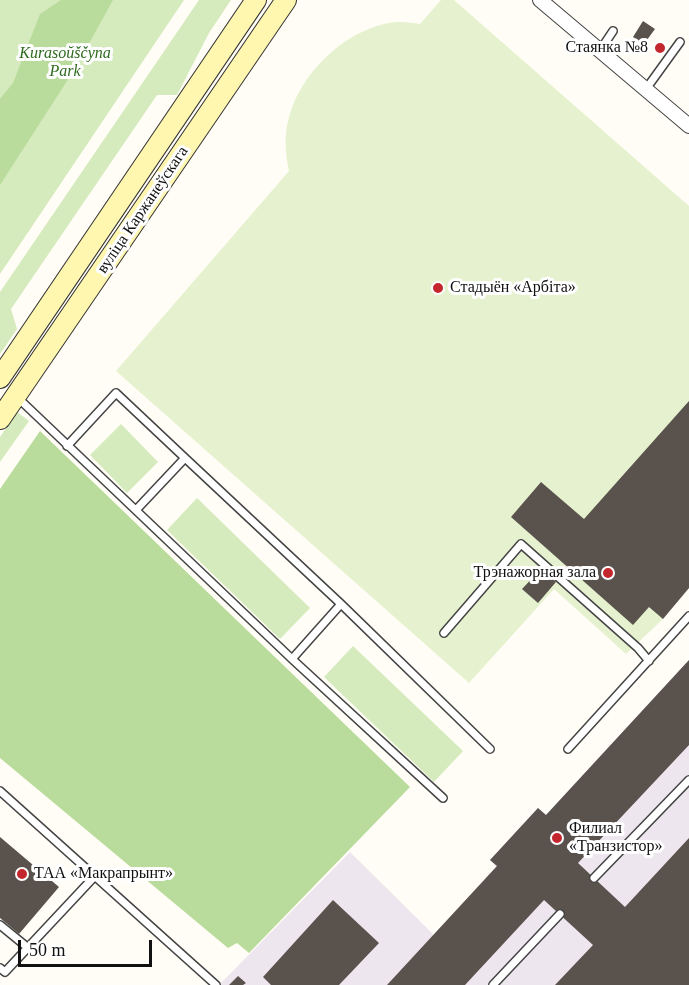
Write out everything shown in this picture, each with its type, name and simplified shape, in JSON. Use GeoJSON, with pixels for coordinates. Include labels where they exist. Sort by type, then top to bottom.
{"type":"FeatureCollection","features":[{"type":"Feature","properties":{"kind":"main road","name":"вуліца Каржанеўскага"},"geometry":{"type":"LineString","coordinates":[[0,378],[256,0]]}},
{"type":"Feature","properties":{"kind":"main road","name":"вуліца Каржанеўскага"},"geometry":{"type":"LineString","coordinates":[[0,419],[286,0]]}},
{"type":"Feature","properties":{"kind":"street"},"geometry":{"type":"LineString","coordinates":[[544,1],[689,126]]}},
{"type":"Feature","properties":{"kind":"street"},"geometry":{"type":"LineString","coordinates":[[0,378],[17,396]]}},
{"type":"Feature","properties":{"kind":"lane"},"geometry":{"type":"LineString","coordinates":[[601,50],[613,31]]}},
{"type":"Feature","properties":{"kind":"lane"},"geometry":{"type":"LineString","coordinates":[[646,89],[680,42]]}},
{"type":"Feature","properties":{"kind":"lane"},"geometry":{"type":"LineString","coordinates":[[67,446],[116,393],[341,604],[490,749]]}},
{"type":"Feature","properties":{"kind":"lane"},"geometry":{"type":"LineString","coordinates":[[17,396],[292,659],[443,798]]}},
{"type":"Feature","properties":{"kind":"lane"},"geometry":{"type":"LineString","coordinates":[[136,510],[185,458]]}},
{"type":"Feature","properties":{"kind":"lane"},"geometry":{"type":"LineString","coordinates":[[444,633],[521,544],[638,648],[649,661]]}},
{"type":"Feature","properties":{"kind":"lane"},"geometry":{"type":"LineString","coordinates":[[292,659],[341,604]]}},
{"type":"Feature","properties":{"kind":"lane"},"geometry":{"type":"LineString","coordinates":[[568,749],[689,616]]}},
{"type":"Feature","properties":{"kind":"lane"},"geometry":{"type":"LineString","coordinates":[[594,878],[689,780]]}},
{"type":"Feature","properties":{"kind":"lane"},"geometry":{"type":"LineString","coordinates":[[0,791],[216,985]]}},
{"type":"Feature","properties":{"kind":"lane"},"geometry":{"type":"LineString","coordinates":[[0,968],[5,972],[94,876]]}},
{"type":"Feature","properties":{"kind":"lane"},"geometry":{"type":"LineString","coordinates":[[493,985],[560,914]]}},
{"type":"Feature","properties":{"kind":"lane"},"geometry":{"type":"LineString","coordinates":[[0,925],[27,948]]}},
{"type":"Feature","properties":{"kind":"shaded area"},"geometry":{"type":"Polygon","coordinates":[[[689,660],[689,985],[219,985],[350,852],[434,935],[496,867],[490,860],[538,808],[546,815],[689,660]]]}},
{"type":"Feature","properties":{"kind":"green space","name":"Kurasoŭščyna Park"},"geometry":{"type":"Polygon","coordinates":[[[0,0],[184,0],[0,274],[0,0]]]}},
{"type":"Feature","properties":{"kind":"green space"},"geometry":{"type":"Polygon","coordinates":[[[61,0],[113,0],[76,67],[0,185],[0,99],[13,83],[40,14],[61,0]]]}},
{"type":"Feature","properties":{"kind":"green space"},"geometry":{"type":"Polygon","coordinates":[[[199,0],[231,0],[209,33],[177,95],[157,95],[11,309],[17,329],[0,354],[0,292],[199,0]]]}},
{"type":"Feature","properties":{"kind":"green space","name":"Стадыён «Арбіта»"},"geometry":{"type":"Polygon","coordinates":[[[441,0],[454,0],[689,206],[689,588],[663,619],[626,654],[554,589],[469,683],[116,371],[289,171],[286,130],[289,117],[302,86],[324,58],[368,29],[388,23],[420,24],[441,0]]]}},
{"type":"Feature","properties":{"kind":"green space"},"geometry":{"type":"Polygon","coordinates":[[[17,412],[29,421],[0,462],[0,437],[17,412]]]}},
{"type":"Feature","properties":{"kind":"green space"},"geometry":{"type":"Polygon","coordinates":[[[121,424],[158,462],[127,493],[90,455],[121,424]]]}},
{"type":"Feature","properties":{"kind":"green space"},"geometry":{"type":"Polygon","coordinates":[[[40,431],[410,787],[249,953],[237,943],[228,948],[0,758],[0,489],[40,431]]]}},
{"type":"Feature","properties":{"kind":"green space"},"geometry":{"type":"Polygon","coordinates":[[[197,498],[310,608],[280,639],[167,530],[197,498]]]}},
{"type":"Feature","properties":{"kind":"green space"},"geometry":{"type":"Polygon","coordinates":[[[353,646],[463,751],[434,782],[324,677],[353,646]]]}},
{"type":"Feature","properties":{"kind":"building"},"geometry":{"type":"Polygon","coordinates":[[[643,21],[655,29],[644,44],[633,37],[643,21]]]}},
{"type":"Feature","properties":{"kind":"building"},"geometry":{"type":"Polygon","coordinates":[[[689,401],[689,588],[663,619],[649,607],[633,625],[511,517],[541,482],[584,519],[689,401]]]}},
{"type":"Feature","properties":{"kind":"building"},"geometry":{"type":"Polygon","coordinates":[[[541,569],[556,582],[538,603],[522,589],[541,569]]]}},
{"type":"Feature","properties":{"kind":"building","name":"Филиал «Транзистор»"},"geometry":{"type":"Polygon","coordinates":[[[689,660],[689,745],[578,863],[625,907],[689,838],[689,985],[555,985],[593,945],[544,900],[465,985],[387,985],[497,866],[490,860],[538,808],[546,815],[689,660]]]}},
{"type":"Feature","properties":{"kind":"building","name":"ТАА «Макрапрынт»"},"geometry":{"type":"Polygon","coordinates":[[[0,837],[59,887],[19,934],[0,918],[0,837]]]}},
{"type":"Feature","properties":{"kind":"building"},"geometry":{"type":"Polygon","coordinates":[[[333,900],[379,943],[339,985],[271,985],[263,977],[333,900]]]}},
{"type":"Feature","properties":{"kind":"building"},"geometry":{"type":"Polygon","coordinates":[[[238,976],[246,983],[229,985],[238,976]]]}},
{"type":"Feature","properties":{"kind":"place","name":"Стаянка №8"},"geometry":{"type":"Point","coordinates":[660,48]}},
{"type":"Feature","properties":{"kind":"place","name":"Стадыён «Арбіта»"},"geometry":{"type":"Point","coordinates":[438,288]}},
{"type":"Feature","properties":{"kind":"place","name":"Трэнажорная зала"},"geometry":{"type":"Point","coordinates":[608,573]}},
{"type":"Feature","properties":{"kind":"place","name":"Филиал «Транзистор»"},"geometry":{"type":"Point","coordinates":[557,838]}},
{"type":"Feature","properties":{"kind":"place","name":"ТАА «Макрапрынт»"},"geometry":{"type":"Point","coordinates":[22,874]}}]}
